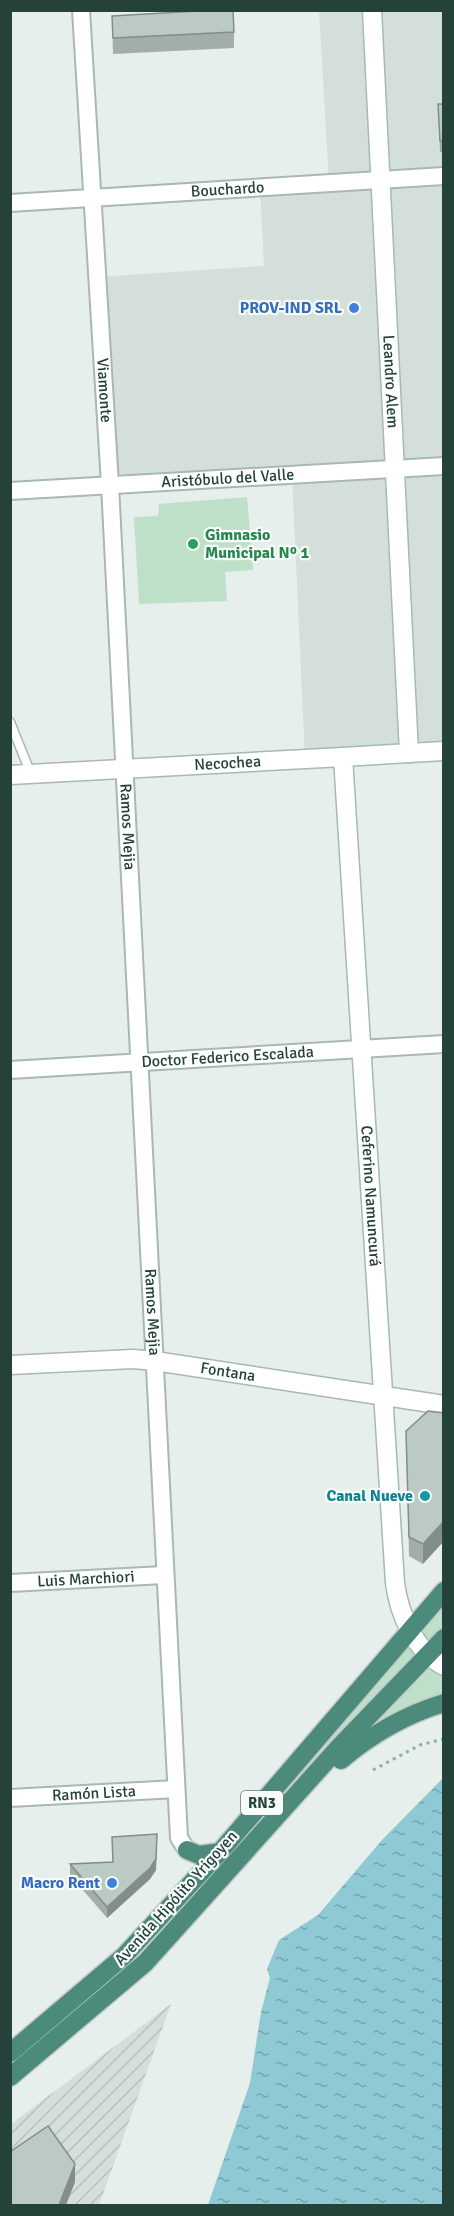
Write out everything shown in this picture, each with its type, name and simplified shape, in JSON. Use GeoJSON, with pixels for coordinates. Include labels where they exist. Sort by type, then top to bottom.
{"type":"FeatureCollection","features":[{"type":"Feature","properties":{"kind":"highway","name":"Avenida Hipólito Yrigoyen"},"geometry":{"type":"LineString","coordinates":[[10,2053],[35,2035],[116,1964],[220,1852],[444,1591]]}},
{"type":"Feature","properties":{"kind":"highway"},"geometry":{"type":"LineString","coordinates":[[284,1811],[444,1638]]}},
{"type":"Feature","properties":{"kind":"highway","name":"RN3"},"geometry":{"type":"LineString","coordinates":[[284,1811],[335,1764],[382,1729],[405,1717],[444,1703]]}},
{"type":"Feature","properties":{"kind":"highway","name":"Avenida Hipólito Yrigoyen"},"geometry":{"type":"LineString","coordinates":[[10,2077],[146,1963],[284,1811]]}},
{"type":"Feature","properties":{"kind":"highway"},"geometry":{"type":"LineString","coordinates":[[187,1850],[199,1855],[220,1852]]}},
{"type":"Feature","properties":{"kind":"main road","name":"Leandro Alem"},"geometry":{"type":"LineString","coordinates":[[372,10],[409,753]]}},
{"type":"Feature","properties":{"kind":"main road","name":"Necochea"},"geometry":{"type":"LineString","coordinates":[[10,776],[444,751]]}},
{"type":"Feature","properties":{"kind":"main road","name":"Ceferino Namuncurá"},"geometry":{"type":"LineString","coordinates":[[343,757],[382,1397],[397,1596],[411,1630],[428,1655]]}},
{"type":"Feature","properties":{"kind":"main road","name":"Fontana"},"geometry":{"type":"LineString","coordinates":[[10,1365],[132,1359],[155,1361],[444,1405]]}},
{"type":"Feature","properties":{"kind":"main road"},"geometry":{"type":"LineString","coordinates":[[428,1655],[444,1666]]}},
{"type":"Feature","properties":{"kind":"street","name":"Viamonte"},"geometry":{"type":"LineString","coordinates":[[81,10],[110,485],[124,769]]}},
{"type":"Feature","properties":{"kind":"street","name":"Bouchardo"},"geometry":{"type":"LineString","coordinates":[[10,203],[444,176]]}},
{"type":"Feature","properties":{"kind":"street","name":"Aristóbulo del Valle"},"geometry":{"type":"LineString","coordinates":[[10,491],[444,466]]}},
{"type":"Feature","properties":{"kind":"street","name":"Ramos Mejia"},"geometry":{"type":"LineString","coordinates":[[124,769],[176,1789],[179,1838],[187,1850]]}},
{"type":"Feature","properties":{"kind":"street","name":"Doctor Federico Escalada"},"geometry":{"type":"LineString","coordinates":[[10,1070],[444,1044]]}},
{"type":"Feature","properties":{"kind":"street","name":"Luis Marchiori"},"geometry":{"type":"LineString","coordinates":[[10,1583],[164,1575]]}},
{"type":"Feature","properties":{"kind":"street","name":"Ramón Lista"},"geometry":{"type":"LineString","coordinates":[[10,1798],[176,1789]]}},
{"type":"Feature","properties":{"kind":"lane"},"geometry":{"type":"LineString","coordinates":[[10,722],[31,774]]}},
{"type":"Feature","properties":{"kind":"lane"},"geometry":{"type":"LineString","coordinates":[[10,2040],[35,2035]]}},
{"type":"Feature","properties":{"kind":"path"},"geometry":{"type":"LineString","coordinates":[[373,1770],[420,1745],[444,1739]]}},
{"type":"Feature","properties":{"kind":"shaded area"},"geometry":{"type":"Polygon","coordinates":[[[319,11],[443,11],[443,751],[305,759],[292,475],[110,485],[96,277],[264,266],[260,187],[329,182],[319,11]]]}},
{"type":"Feature","properties":{"kind":"shaded area"},"geometry":{"type":"Polygon","coordinates":[[[171,2004],[99,2205],[11,2206],[11,2124],[171,2004]]]}},
{"type":"Feature","properties":{"kind":"green space","name":"Gimnasio Municipal Nº 1"},"geometry":{"type":"Polygon","coordinates":[[[247,497],[253,570],[225,572],[227,601],[139,604],[134,517],[158,516],[159,504],[247,497]]]}},
{"type":"Feature","properties":{"kind":"green space"},"geometry":{"type":"Polygon","coordinates":[[[443,1591],[443,1703],[335,1764],[145,1963],[11,2077],[11,2053],[109,1972],[443,1591]]]}},
{"type":"Feature","properties":{"kind":"water"},"geometry":{"type":"Polygon","coordinates":[[[443,1778],[443,2205],[208,2205],[250,2083],[261,2012],[270,1978],[267,1969],[279,1940],[318,1915],[382,1840],[443,1778]]]}},
{"type":"Feature","properties":{"kind":"building"},"geometry":{"type":"Polygon","coordinates":[[[233,10],[234,32],[113,38],[112,16],[233,10]]]}},
{"type":"Feature","properties":{"kind":"building"},"geometry":{"type":"Polygon","coordinates":[[[438,104],[444,104],[444,141],[440,141],[438,104]]]}},
{"type":"Feature","properties":{"kind":"building","name":"Canal Nueve"},"geometry":{"type":"Polygon","coordinates":[[[428,1411],[444,1413],[444,1521],[423,1544],[409,1537],[406,1431],[428,1411]]]}},
{"type":"Feature","properties":{"kind":"building","name":"Macro Rent"},"geometry":{"type":"Polygon","coordinates":[[[157,1834],[156,1859],[150,1868],[107,1907],[70,1864],[113,1862],[112,1837],[157,1834]]]}},
{"type":"Feature","properties":{"kind":"building"},"geometry":{"type":"Polygon","coordinates":[[[48,2126],[75,2164],[59,2205],[10,2205],[10,2152],[48,2126]]]}},
{"type":"Feature","properties":{"kind":"place","name":"PROV-IND SRL"},"geometry":{"type":"Point","coordinates":[354,308]}},
{"type":"Feature","properties":{"kind":"place","name":"Gimnasio Municipal Nº 1"},"geometry":{"type":"Point","coordinates":[193,544]}},
{"type":"Feature","properties":{"kind":"place","name":"Canal Nueve"},"geometry":{"type":"Point","coordinates":[425,1496]}},
{"type":"Feature","properties":{"kind":"place","name":"Macro Rent"},"geometry":{"type":"Point","coordinates":[112,1883]}}]}
